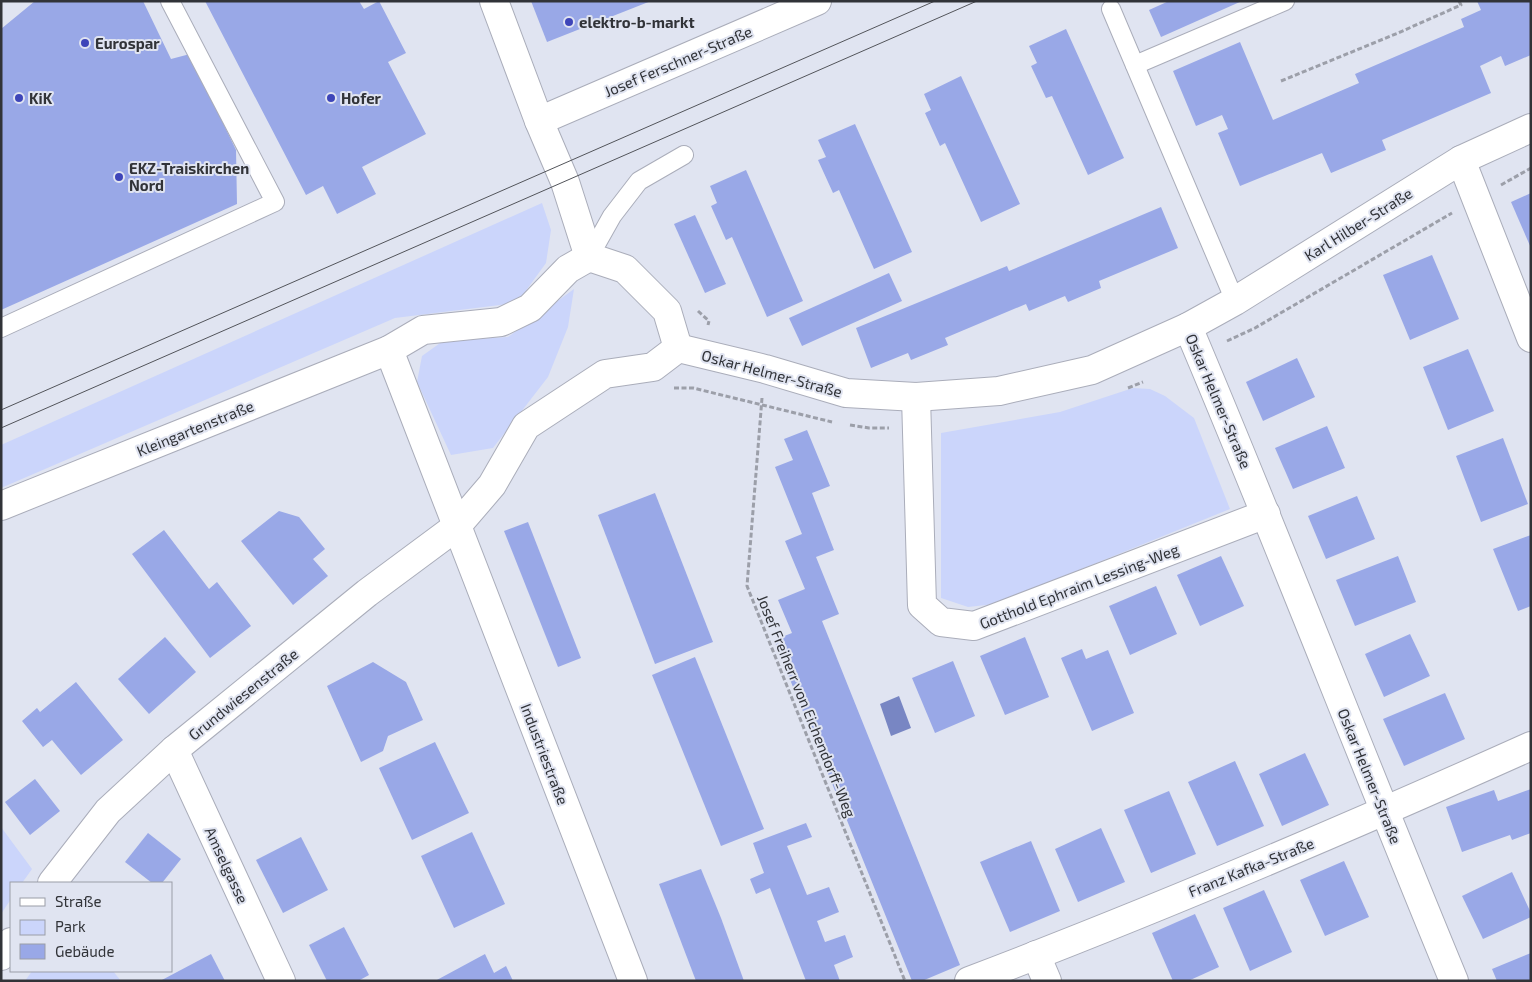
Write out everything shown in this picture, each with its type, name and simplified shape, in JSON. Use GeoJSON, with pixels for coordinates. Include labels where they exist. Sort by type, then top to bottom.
{"type":"FeatureCollection","features":[{"type":"Feature","properties":{"kind":"street"},"geometry":{"type":"LineString","coordinates":[[494,1],[539,121],[566,182],[589,257]]}},
{"type":"Feature","properties":{"kind":"street","name":"Josef Ferschner-Straße"},"geometry":{"type":"LineString","coordinates":[[539,121],[817,1]]}},
{"type":"Feature","properties":{"kind":"street","name":"Karl Hilber-Straße"},"geometry":{"type":"LineString","coordinates":[[1188,327],[1235,301],[1461,160],[1531,128]]}},
{"type":"Feature","properties":{"kind":"street"},"geometry":{"type":"LineString","coordinates":[[1461,160],[1531,338]]}},
{"type":"Feature","properties":{"kind":"street"},"geometry":{"type":"LineString","coordinates":[[389,350],[423,330],[501,322],[530,308],[568,269],[589,257],[625,269],[667,311],[678,348],[653,367],[604,374],[526,426],[492,485],[456,528]]}},
{"type":"Feature","properties":{"kind":"street","name":"Oskar Helmer-Straße"},"geometry":{"type":"LineString","coordinates":[[678,348],[765,369],[846,393],[916,397],[999,391],[1092,370],[1188,327],[1266,514],[1384,812],[1454,981]]}},
{"type":"Feature","properties":{"kind":"street","name":"Kleingartenstraße"},"geometry":{"type":"LineString","coordinates":[[1,506],[389,350]]}},
{"type":"Feature","properties":{"kind":"street","name":"Industriestraße"},"geometry":{"type":"LineString","coordinates":[[389,350],[456,528],[633,981]]}},
{"type":"Feature","properties":{"kind":"street","name":"Gotthold Ephraim Lessing-Weg"},"geometry":{"type":"LineString","coordinates":[[916,397],[922,605],[941,622],[974,626],[1266,514]]}},
{"type":"Feature","properties":{"kind":"street","name":"Grundwiesenstraße"},"geometry":{"type":"LineString","coordinates":[[53,882],[108,811],[174,750],[367,593],[456,528]]}},
{"type":"Feature","properties":{"kind":"street","name":"Franz Kafka-Straße"},"geometry":{"type":"LineString","coordinates":[[969,981],[1384,812],[1531,746]]}},
{"type":"Feature","properties":{"kind":"street","name":"Amselgasse"},"geometry":{"type":"LineString","coordinates":[[174,750],[280,981]]}},
{"type":"Feature","properties":{"kind":"street"},"geometry":{"type":"LineString","coordinates":[[1,956],[10,943]]}},
{"type":"Feature","properties":{"kind":"street"},"geometry":{"type":"LineString","coordinates":[[1036,955],[1047,981]]}},
{"type":"Feature","properties":{"kind":"lane"},"geometry":{"type":"LineString","coordinates":[[1,328],[275,202],[170,1]]}},
{"type":"Feature","properties":{"kind":"lane"},"geometry":{"type":"LineString","coordinates":[[1135,65],[1285,1]]}},
{"type":"Feature","properties":{"kind":"lane"},"geometry":{"type":"LineString","coordinates":[[1111,9],[1235,301]]}},
{"type":"Feature","properties":{"kind":"lane"},"geometry":{"type":"LineString","coordinates":[[589,257],[612,216],[639,181],[684,155]]}},
{"type":"Feature","properties":{"kind":"path"},"geometry":{"type":"LineString","coordinates":[[1281,81],[1461,5],[1459,1]]}},
{"type":"Feature","properties":{"kind":"path","name":"Josef Freiherr von Eichendorff-Weg"},"geometry":{"type":"LineString","coordinates":[[765,369],[746,586],[905,981]]}},
{"type":"Feature","properties":{"kind":"green space"},"geometry":{"type":"Polygon","coordinates":[[[542,203],[551,230],[546,263],[517,303],[395,318],[1,488],[1,445],[542,203]]]}},
{"type":"Feature","properties":{"kind":"green space"},"geometry":{"type":"Polygon","coordinates":[[[574,289],[568,327],[548,377],[493,448],[451,455],[417,382],[422,356],[443,341],[508,337],[574,289]]]}},
{"type":"Feature","properties":{"kind":"green space"},"geometry":{"type":"Polygon","coordinates":[[[1133,388],[1150,389],[1165,396],[1194,418],[1230,509],[995,604],[968,607],[941,598],[941,433],[1060,412],[1133,388]]]}},
{"type":"Feature","properties":{"kind":"green space"},"geometry":{"type":"Polygon","coordinates":[[[1,827],[32,869],[23,882],[10,882],[10,900],[1,914],[1,827]]]}},
{"type":"Feature","properties":{"kind":"green space"},"geometry":{"type":"Polygon","coordinates":[[[31,972],[114,972],[121,981],[25,981],[31,972]]]}},
{"type":"Feature","properties":{"kind":"water"},"geometry":{"type":"Polygon","coordinates":[[[899,696],[911,728],[891,736],[880,704],[899,696]]]}},
{"type":"Feature","properties":{"kind":"building","name":"EKZ-Traiskirchen Nord"},"geometry":{"type":"Polygon","coordinates":[[[35,1],[143,1],[171,59],[190,54],[236,150],[237,204],[1,310],[1,29],[35,1]]]}},
{"type":"Feature","properties":{"kind":"building","name":"Hofer"},"geometry":{"type":"Polygon","coordinates":[[[205,1],[359,1],[364,9],[379,1],[406,53],[388,62],[426,134],[362,167],[376,194],[337,214],[323,186],[306,195],[205,1]]]}},
{"type":"Feature","properties":{"kind":"building","name":"elektro-b-markt"},"geometry":{"type":"Polygon","coordinates":[[[531,1],[651,1],[547,42],[531,1]]]}},
{"type":"Feature","properties":{"kind":"building"},"geometry":{"type":"Polygon","coordinates":[[[1169,1],[1242,1],[1161,37],[1149,10],[1169,1]]]}},
{"type":"Feature","properties":{"kind":"building"},"geometry":{"type":"Polygon","coordinates":[[[1477,1],[1531,1],[1531,55],[1505,66],[1501,56],[1480,66],[1491,93],[1382,140],[1386,150],[1331,173],[1322,153],[1240,186],[1218,133],[1228,129],[1222,115],[1196,126],[1173,71],[1240,42],[1273,120],[1359,83],[1355,74],[1464,27],[1461,19],[1481,10],[1477,1]]]}},
{"type":"Feature","properties":{"kind":"building"},"geometry":{"type":"Polygon","coordinates":[[[1066,29],[1124,158],[1088,175],[1052,96],[1046,98],[1031,66],[1037,63],[1029,46],[1066,29]]]}},
{"type":"Feature","properties":{"kind":"building"},"geometry":{"type":"Polygon","coordinates":[[[961,76],[1020,204],[981,222],[945,143],[940,146],[925,113],[931,110],[924,94],[961,76]]]}},
{"type":"Feature","properties":{"kind":"building"},"geometry":{"type":"Polygon","coordinates":[[[855,124],[912,252],[874,269],[839,190],[833,193],[818,160],[826,157],[818,140],[855,124]]]}},
{"type":"Feature","properties":{"kind":"building"},"geometry":{"type":"Polygon","coordinates":[[[746,170],[803,301],[767,317],[732,237],[726,240],[711,206],[717,203],[710,186],[746,170]]]}},
{"type":"Feature","properties":{"kind":"building"},"geometry":{"type":"Polygon","coordinates":[[[1531,193],[1531,248],[1511,202],[1531,193]]]}},
{"type":"Feature","properties":{"kind":"building"},"geometry":{"type":"Polygon","coordinates":[[[1161,207],[1178,248],[1099,281],[1101,288],[1068,302],[1065,296],[1029,311],[1026,304],[945,338],[948,345],[911,360],[908,353],[871,368],[856,328],[1007,266],[1009,271],[1161,207]]]}},
{"type":"Feature","properties":{"kind":"building"},"geometry":{"type":"Polygon","coordinates":[[[695,215],[726,284],[705,293],[674,224],[695,215]]]}},
{"type":"Feature","properties":{"kind":"building"},"geometry":{"type":"Polygon","coordinates":[[[1432,255],[1459,319],[1410,340],[1383,275],[1432,255]]]}},
{"type":"Feature","properties":{"kind":"building"},"geometry":{"type":"Polygon","coordinates":[[[889,273],[902,301],[802,346],[789,318],[889,273]]]}},
{"type":"Feature","properties":{"kind":"building"},"geometry":{"type":"Polygon","coordinates":[[[1468,349],[1494,411],[1448,430],[1423,367],[1468,349]]]}},
{"type":"Feature","properties":{"kind":"building"},"geometry":{"type":"Polygon","coordinates":[[[1297,358],[1315,397],[1263,421],[1246,382],[1297,358]]]}},
{"type":"Feature","properties":{"kind":"building"},"geometry":{"type":"Polygon","coordinates":[[[1327,426],[1345,468],[1293,489],[1275,448],[1327,426]]]}},
{"type":"Feature","properties":{"kind":"building"},"geometry":{"type":"Polygon","coordinates":[[[807,430],[830,486],[812,493],[834,550],[816,557],[839,614],[822,621],[960,965],[922,981],[912,981],[774,640],[792,633],[778,600],[805,589],[785,541],[802,534],[775,467],[793,460],[784,439],[807,430]]]}},
{"type":"Feature","properties":{"kind":"building"},"geometry":{"type":"Polygon","coordinates":[[[1503,438],[1528,504],[1481,522],[1456,456],[1503,438]]]}},
{"type":"Feature","properties":{"kind":"building"},"geometry":{"type":"Polygon","coordinates":[[[655,493],[713,642],[655,664],[598,515],[655,493]]]}},
{"type":"Feature","properties":{"kind":"building"},"geometry":{"type":"Polygon","coordinates":[[[1357,496],[1375,539],[1326,559],[1308,516],[1357,496]]]}},
{"type":"Feature","properties":{"kind":"building"},"geometry":{"type":"Polygon","coordinates":[[[279,511],[299,517],[325,549],[313,559],[328,576],[293,605],[241,541],[279,511]]]}},
{"type":"Feature","properties":{"kind":"building"},"geometry":{"type":"Polygon","coordinates":[[[528,522],[581,658],[558,667],[504,531],[528,522]]]}},
{"type":"Feature","properties":{"kind":"building"},"geometry":{"type":"Polygon","coordinates":[[[164,530],[209,589],[217,582],[251,626],[210,658],[132,554],[164,530]]]}},
{"type":"Feature","properties":{"kind":"building"},"geometry":{"type":"Polygon","coordinates":[[[1531,535],[1531,606],[1518,611],[1493,549],[1531,535]]]}},
{"type":"Feature","properties":{"kind":"building"},"geometry":{"type":"Polygon","coordinates":[[[1221,556],[1244,606],[1200,626],[1177,575],[1221,556]]]}},
{"type":"Feature","properties":{"kind":"building"},"geometry":{"type":"Polygon","coordinates":[[[1398,556],[1416,602],[1355,626],[1336,580],[1398,556]]]}},
{"type":"Feature","properties":{"kind":"building"},"geometry":{"type":"Polygon","coordinates":[[[1156,586],[1177,634],[1130,655],[1109,606],[1156,586]]]}},
{"type":"Feature","properties":{"kind":"building"},"geometry":{"type":"Polygon","coordinates":[[[1410,634],[1430,676],[1384,697],[1365,654],[1410,634]]]}},
{"type":"Feature","properties":{"kind":"building"},"geometry":{"type":"Polygon","coordinates":[[[165,637],[196,672],[149,714],[118,679],[165,637]]]}},
{"type":"Feature","properties":{"kind":"building"},"geometry":{"type":"Polygon","coordinates":[[[1025,637],[1049,697],[1005,715],[980,656],[1025,637]]]}},
{"type":"Feature","properties":{"kind":"building"},"geometry":{"type":"Polygon","coordinates":[[[1082,649],[1086,659],[1108,650],[1134,713],[1092,731],[1061,658],[1082,649]]]}},
{"type":"Feature","properties":{"kind":"building"},"geometry":{"type":"Polygon","coordinates":[[[695,657],[764,829],[721,846],[652,675],[695,657]]]}},
{"type":"Feature","properties":{"kind":"building"},"geometry":{"type":"Polygon","coordinates":[[[953,661],[975,716],[935,733],[912,678],[953,661]]]}},
{"type":"Feature","properties":{"kind":"building"},"geometry":{"type":"Polygon","coordinates":[[[373,662],[406,682],[423,720],[388,736],[383,751],[361,762],[327,686],[373,662]]]}},
{"type":"Feature","properties":{"kind":"building"},"geometry":{"type":"Polygon","coordinates":[[[76,682],[123,740],[81,775],[52,740],[43,747],[22,721],[37,708],[40,712],[76,682]]]}},
{"type":"Feature","properties":{"kind":"building"},"geometry":{"type":"Polygon","coordinates":[[[1445,693],[1465,739],[1404,766],[1383,719],[1445,693]]]}},
{"type":"Feature","properties":{"kind":"building"},"geometry":{"type":"Polygon","coordinates":[[[435,742],[469,813],[412,840],[379,768],[435,742]]]}},
{"type":"Feature","properties":{"kind":"building"},"geometry":{"type":"Polygon","coordinates":[[[1305,753],[1329,805],[1282,826],[1259,774],[1305,753]]]}},
{"type":"Feature","properties":{"kind":"building"},"geometry":{"type":"Polygon","coordinates":[[[1235,761],[1264,826],[1217,846],[1188,782],[1235,761]]]}},
{"type":"Feature","properties":{"kind":"building"},"geometry":{"type":"Polygon","coordinates":[[[35,779],[60,811],[30,835],[5,802],[35,779]]]}},
{"type":"Feature","properties":{"kind":"building"},"geometry":{"type":"Polygon","coordinates":[[[1531,789],[1531,833],[1512,840],[1510,835],[1462,852],[1446,807],[1494,790],[1498,801],[1531,789]]]}},
{"type":"Feature","properties":{"kind":"building"},"geometry":{"type":"Polygon","coordinates":[[[1169,791],[1196,854],[1151,873],[1124,810],[1169,791]]]}},
{"type":"Feature","properties":{"kind":"building"},"geometry":{"type":"Polygon","coordinates":[[[806,823],[812,837],[787,846],[807,895],[829,887],[839,912],[817,921],[825,942],[845,935],[853,957],[834,965],[840,981],[806,981],[770,888],[756,894],[750,879],[764,873],[753,843],[806,823]]]}},
{"type":"Feature","properties":{"kind":"building"},"geometry":{"type":"Polygon","coordinates":[[[1101,828],[1125,882],[1078,902],[1055,849],[1101,828]]]}},
{"type":"Feature","properties":{"kind":"building"},"geometry":{"type":"Polygon","coordinates":[[[472,832],[505,904],[454,928],[421,856],[472,832]]]}},
{"type":"Feature","properties":{"kind":"building"},"geometry":{"type":"Polygon","coordinates":[[[148,833],[181,859],[163,882],[151,882],[125,862],[148,833]]]}},
{"type":"Feature","properties":{"kind":"building"},"geometry":{"type":"Polygon","coordinates":[[[301,837],[328,890],[283,913],[256,860],[301,837]]]}},
{"type":"Feature","properties":{"kind":"building"},"geometry":{"type":"Polygon","coordinates":[[[1031,841],[1060,911],[1010,932],[980,862],[1031,841]]]}},
{"type":"Feature","properties":{"kind":"building"},"geometry":{"type":"Polygon","coordinates":[[[1344,861],[1369,917],[1325,936],[1300,880],[1344,861]]]}},
{"type":"Feature","properties":{"kind":"building"},"geometry":{"type":"Polygon","coordinates":[[[701,869],[744,981],[696,981],[659,884],[701,869]]]}},
{"type":"Feature","properties":{"kind":"building"},"geometry":{"type":"Polygon","coordinates":[[[1512,872],[1531,913],[1531,917],[1483,939],[1462,896],[1512,872]]]}},
{"type":"Feature","properties":{"kind":"building"},"geometry":{"type":"Polygon","coordinates":[[[1264,890],[1292,952],[1250,971],[1223,908],[1264,890]]]}},
{"type":"Feature","properties":{"kind":"building"},"geometry":{"type":"Polygon","coordinates":[[[1195,914],[1219,967],[1188,981],[1173,981],[1152,933],[1195,914]]]}},
{"type":"Feature","properties":{"kind":"building"},"geometry":{"type":"Polygon","coordinates":[[[344,927],[369,975],[358,981],[327,981],[309,945],[344,927]]]}},
{"type":"Feature","properties":{"kind":"building"},"geometry":{"type":"Polygon","coordinates":[[[1531,953],[1531,981],[1497,981],[1492,969],[1531,953]]]}},
{"type":"Feature","properties":{"kind":"building"},"geometry":{"type":"Polygon","coordinates":[[[211,954],[225,981],[160,981],[211,954]]]}},
{"type":"Feature","properties":{"kind":"building"},"geometry":{"type":"Polygon","coordinates":[[[485,954],[494,973],[506,966],[513,981],[435,981],[485,954]]]}},
{"type":"Feature","properties":{"kind":"tram line"},"geometry":{"type":"LineString","coordinates":[[1,410],[935,1]]}},
{"type":"Feature","properties":{"kind":"tram line"},"geometry":{"type":"LineString","coordinates":[[1,428],[977,1]]}},
{"type":"Feature","properties":{"kind":"place","name":"elektro-b-markt"},"geometry":{"type":"Point","coordinates":[569,22]}},
{"type":"Feature","properties":{"kind":"place","name":"Eurospar"},"geometry":{"type":"Point","coordinates":[85,43]}},
{"type":"Feature","properties":{"kind":"place","name":"KiK"},"geometry":{"type":"Point","coordinates":[19,98]}},
{"type":"Feature","properties":{"kind":"place","name":"Hofer"},"geometry":{"type":"Point","coordinates":[331,98]}},
{"type":"Feature","properties":{"kind":"place","name":"EKZ-Traiskirchen Nord"},"geometry":{"type":"Point","coordinates":[119,177]}}]}
